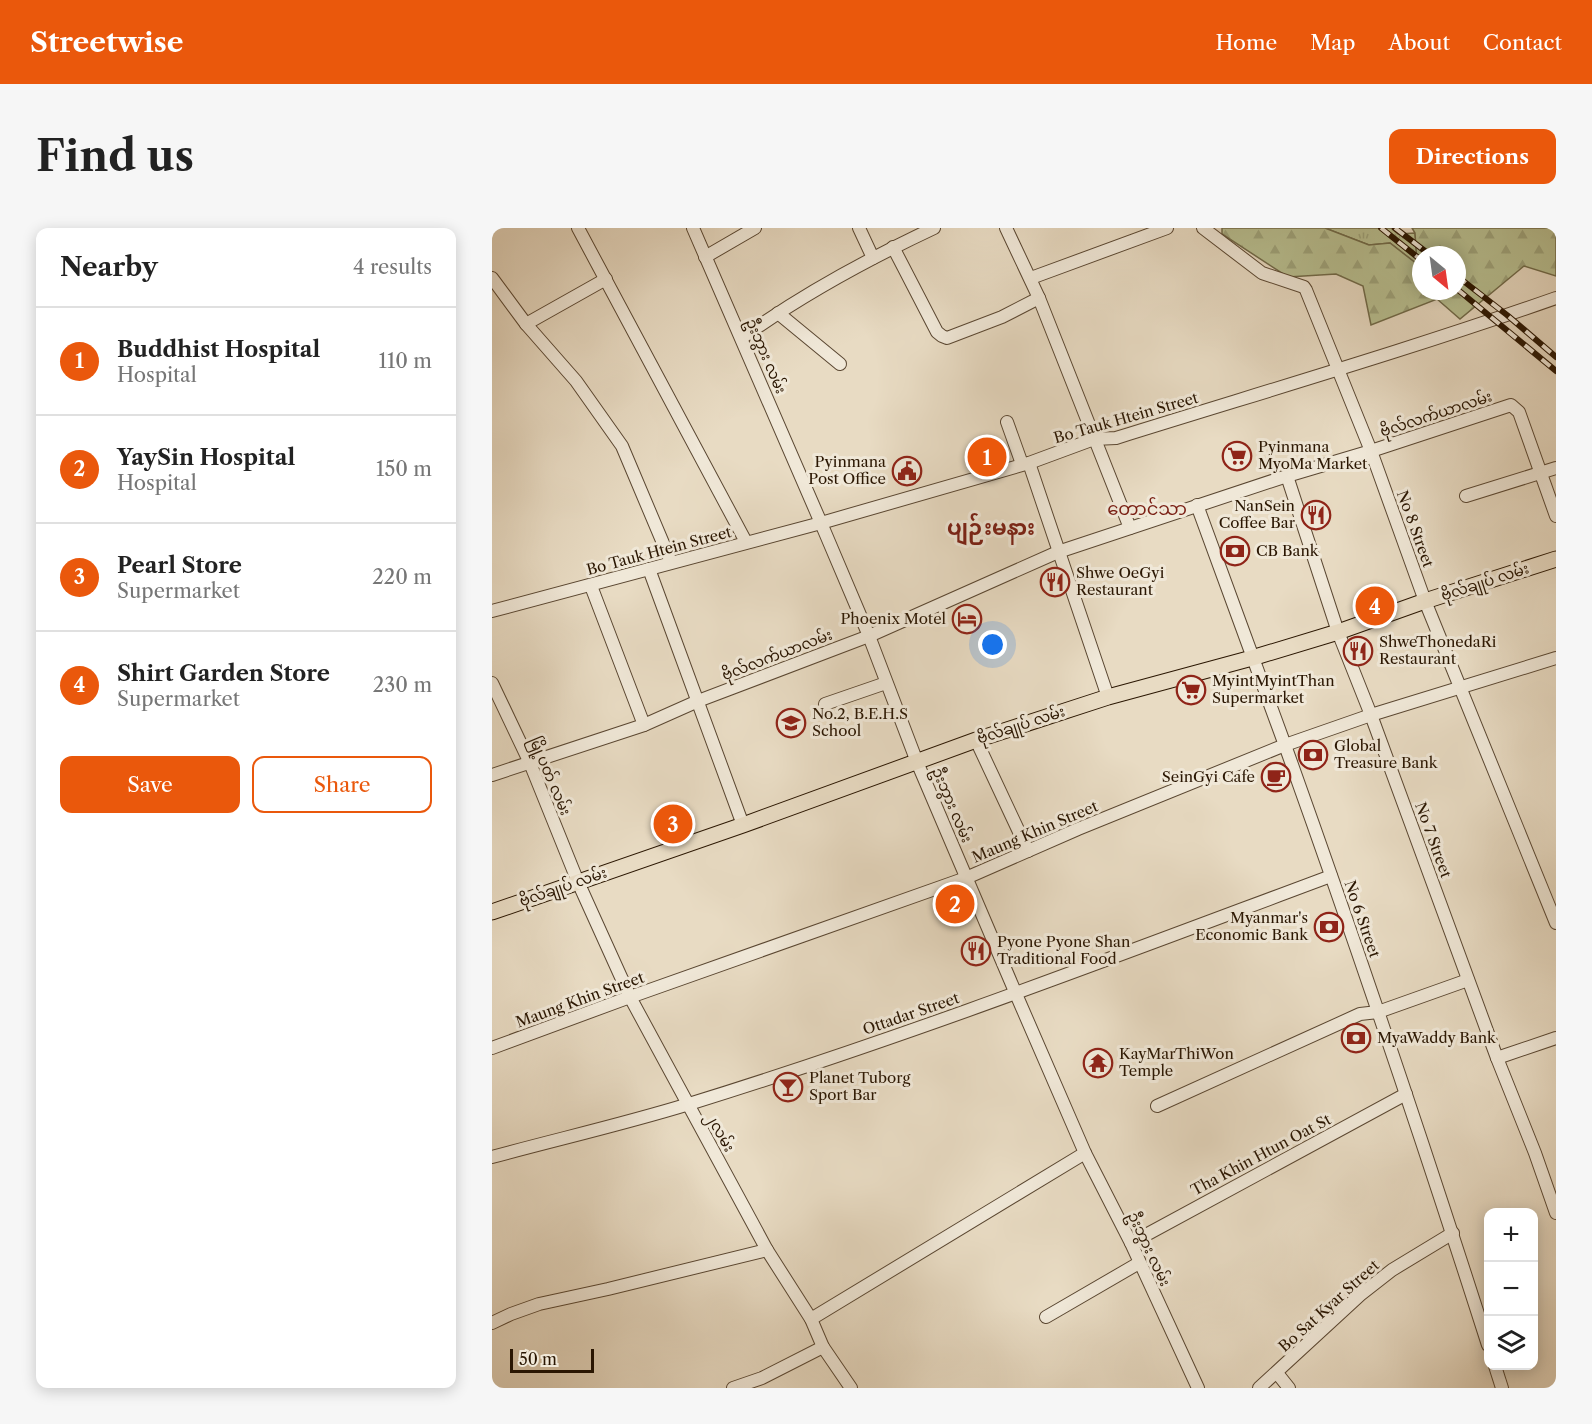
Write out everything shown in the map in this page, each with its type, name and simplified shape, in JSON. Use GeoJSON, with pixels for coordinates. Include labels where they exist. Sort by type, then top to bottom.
{"type":"FeatureCollection","features":[{"type":"Feature","properties":{"kind":"main road","name":"ဗိုလ်ချုပ် လမ်း"},"geometry":{"type":"LineString","coordinates":[[492,912],[743,825],[976,740],[1108,697],[1338,632],[1556,559]]}},
{"type":"Feature","properties":{"kind":"street"},"geometry":{"type":"LineString","coordinates":[[578,228],[746,542]]}},
{"type":"Feature","properties":{"kind":"street","name":"ဦးဘွား လမ်း"},"geometry":{"type":"LineString","coordinates":[[693,228],[821,522],[869,636],[917,762],[1016,994],[1086,1153],[1131,1243],[1198,1388]]}},
{"type":"Feature","properties":{"kind":"street"},"geometry":{"type":"LineString","coordinates":[[705,256],[755,228]]}},
{"type":"Feature","properties":{"kind":"street"},"geometry":{"type":"LineString","coordinates":[[859,228],[873,258]]}},
{"type":"Feature","properties":{"kind":"street"},"geometry":{"type":"LineString","coordinates":[[742,338],[778,313],[873,258],[934,228]]}},
{"type":"Feature","properties":{"kind":"street"},"geometry":{"type":"LineString","coordinates":[[1006,228],[1031,278],[1130,528]]}},
{"type":"Feature","properties":{"kind":"street"},"geometry":{"type":"LineString","coordinates":[[1031,278],[1167,228]]}},
{"type":"Feature","properties":{"kind":"street","name":"No 8 Street"},"geometry":{"type":"LineString","coordinates":[[1203,228],[1262,273],[1304,287],[1308,294],[1371,451],[1425,601],[1556,923]]}},
{"type":"Feature","properties":{"kind":"street"},"geometry":{"type":"LineString","coordinates":[[893,247],[937,332],[947,338],[1002,317],[1039,298]]}},
{"type":"Feature","properties":{"kind":"street"},"geometry":{"type":"LineString","coordinates":[[492,278],[526,324],[576,381],[622,446],[671,562]]}},
{"type":"Feature","properties":{"kind":"street"},"geometry":{"type":"LineString","coordinates":[[526,324],[606,279]]}},
{"type":"Feature","properties":{"kind":"street","name":"Bo Tauk Htein Street"},"geometry":{"type":"LineString","coordinates":[[492,611],[591,586],[1025,464],[1094,439],[1116,438],[1556,298]]}},
{"type":"Feature","properties":{"kind":"street"},"geometry":{"type":"LineString","coordinates":[[778,313],[840,364]]}},
{"type":"Feature","properties":{"kind":"street","name":"ဗိုလ်လက်ယာလမ်း"},"geometry":{"type":"LineString","coordinates":[[492,775],[644,725],[698,701],[869,636],[1058,552],[1287,476],[1516,409],[1540,473]]}},
{"type":"Feature","properties":{"kind":"street"},"geometry":{"type":"LineString","coordinates":[[1007,422],[1058,552],[1108,697]]}},
{"type":"Feature","properties":{"kind":"street"},"geometry":{"type":"LineString","coordinates":[[1466,496],[1556,468]]}},
{"type":"Feature","properties":{"kind":"street"},"geometry":{"type":"LineString","coordinates":[[1540,473],[1556,516]]}},
{"type":"Feature","properties":{"kind":"street","name":"No 7 Street"},"geometry":{"type":"LineString","coordinates":[[1287,476],[1338,632],[1556,1213]]}},
{"type":"Feature","properties":{"kind":"street","name":"No 6 Street"},"geometry":{"type":"LineString","coordinates":[[1197,505],[1331,876],[1453,1233],[1484,1332]]}},
{"type":"Feature","properties":{"kind":"street"},"geometry":{"type":"LineString","coordinates":[[649,569],[743,825]]}},
{"type":"Feature","properties":{"kind":"street"},"geometry":{"type":"LineString","coordinates":[[591,586],[644,725]]}},
{"type":"Feature","properties":{"kind":"street","name":"Maung Khin Street"},"geometry":{"type":"LineString","coordinates":[[492,1048],[966,878],[1078,829],[1285,745],[1460,686],[1556,658]]}},
{"type":"Feature","properties":{"kind":"street","name":"မြို့ပတ် လမ်း"},"geometry":{"type":"LineString","coordinates":[[492,683],[530,763],[578,882]]}},
{"type":"Feature","properties":{"kind":"street"},"geometry":{"type":"LineString","coordinates":[[825,704],[886,683]]}},
{"type":"Feature","properties":{"kind":"street"},"geometry":{"type":"LineString","coordinates":[[976,740],[1028,851]]}},
{"type":"Feature","properties":{"kind":"street","name":"Ottadar Street"},"geometry":{"type":"LineString","coordinates":[[492,1157],[688,1104],[851,1050],[1016,994],[1331,876]]}},
{"type":"Feature","properties":{"kind":"street","name":"၂လမ်း"},"geometry":{"type":"LineString","coordinates":[[578,882],[630,997],[767,1250],[811,1319],[823,1347],[851,1388]]}},
{"type":"Feature","properties":{"kind":"street"},"geometry":{"type":"LineString","coordinates":[[1157,1106],[1360,1014],[1378,1012],[1468,980]]}},
{"type":"Feature","properties":{"kind":"street"},"geometry":{"type":"LineString","coordinates":[[1497,1058],[1556,1038]]}},
{"type":"Feature","properties":{"kind":"street","name":"Tha Khin Htun Oat St"},"geometry":{"type":"LineString","coordinates":[[1131,1243],[1406,1094]]}},
{"type":"Feature","properties":{"kind":"street"},"geometry":{"type":"LineString","coordinates":[[811,1319],[1086,1153]]}},
{"type":"Feature","properties":{"kind":"street","name":"Bo Sat Kyar Street"},"geometry":{"type":"LineString","coordinates":[[1259,1388],[1360,1295],[1392,1270],[1453,1233]]}},
{"type":"Feature","properties":{"kind":"street"},"geometry":{"type":"LineString","coordinates":[[492,1323],[539,1304],[767,1250]]}},
{"type":"Feature","properties":{"kind":"street"},"geometry":{"type":"LineString","coordinates":[[1046,1317],[1139,1263]]}},
{"type":"Feature","properties":{"kind":"street"},"geometry":{"type":"LineString","coordinates":[[733,1388],[762,1378],[823,1347]]}},
{"type":"Feature","properties":{"kind":"street"},"geometry":{"type":"LineString","coordinates":[[1497,1370],[1502,1388]]}},
{"type":"Feature","properties":{"kind":"street"},"geometry":{"type":"LineString","coordinates":[[1277,1373],[1289,1388]]}},
{"type":"Feature","properties":{"kind":"green space"},"geometry":{"type":"Polygon","coordinates":[[[1222,228],[1325,228],[1369,245],[1390,243],[1412,260],[1412,300],[1434,300],[1371,325],[1363,286],[1336,274],[1288,277],[1222,234],[1222,228]]]}},
{"type":"Feature","properties":{"kind":"green space"},"geometry":{"type":"Polygon","coordinates":[[[1325,228],[1391,228],[1398,234],[1415,233],[1416,246],[1412,246],[1412,260],[1390,243],[1369,245],[1325,228]]]}},
{"type":"Feature","properties":{"kind":"green space"},"geometry":{"type":"Polygon","coordinates":[[[1412,228],[1556,228],[1556,276],[1524,266],[1460,319],[1438,300],[1466,300],[1466,246],[1416,246],[1415,233],[1412,228]]]}},
{"type":"Feature","properties":{"kind":"railway"},"geometry":{"type":"LineString","coordinates":[[1381,228],[1412,253]]}},
{"type":"Feature","properties":{"kind":"railway"},"geometry":{"type":"LineString","coordinates":[[1395,228],[1418,246]]}},
{"type":"Feature","properties":{"kind":"railway"},"geometry":{"type":"LineString","coordinates":[[1466,283],[1556,357]]}},
{"type":"Feature","properties":{"kind":"railway"},"geometry":{"type":"LineString","coordinates":[[1466,296],[1556,371]]}},
{"type":"Feature","properties":{"kind":"place","name":"Pyinmana MyoMa Market"},"geometry":{"type":"Point","coordinates":[1237,456]}},
{"type":"Feature","properties":{"kind":"place","name":"Buddhist Hospital"},"geometry":{"type":"Point","coordinates":[987,457]}},
{"type":"Feature","properties":{"kind":"place","name":"Pyinmana Post Office"},"geometry":{"type":"Point","coordinates":[907,471]}},
{"type":"Feature","properties":{"kind":"place","name":"NanSein Coffee Bar"},"geometry":{"type":"Point","coordinates":[1316,515]}},
{"type":"Feature","properties":{"kind":"place","name":"CB Bank"},"geometry":{"type":"Point","coordinates":[1235,551]}},
{"type":"Feature","properties":{"kind":"place","name":"Shwe OeGyi Restaurant"},"geometry":{"type":"Point","coordinates":[1055,582]}},
{"type":"Feature","properties":{"kind":"place","name":"Shirt Garden Store"},"geometry":{"type":"Point","coordinates":[1375,606]}},
{"type":"Feature","properties":{"kind":"place","name":"Phoenix Motel"},"geometry":{"type":"Point","coordinates":[967,619]}},
{"type":"Feature","properties":{"kind":"place","name":"ShweThonedaRi Restaurant"},"geometry":{"type":"Point","coordinates":[1358,651]}},
{"type":"Feature","properties":{"kind":"place","name":"MyintMyintThan Supermarket"},"geometry":{"type":"Point","coordinates":[1191,690]}},
{"type":"Feature","properties":{"kind":"place","name":"No.2, B.E.H.S School"},"geometry":{"type":"Point","coordinates":[791,723]}},
{"type":"Feature","properties":{"kind":"place","name":"Global Treasure Bank"},"geometry":{"type":"Point","coordinates":[1313,755]}},
{"type":"Feature","properties":{"kind":"place","name":"SeinGyi Cafe"},"geometry":{"type":"Point","coordinates":[1276,777]}},
{"type":"Feature","properties":{"kind":"place","name":"Pearl Store"},"geometry":{"type":"Point","coordinates":[673,824]}},
{"type":"Feature","properties":{"kind":"place","name":"YaySin Hospital"},"geometry":{"type":"Point","coordinates":[955,904]}},
{"type":"Feature","properties":{"kind":"place","name":"Myanmar's Economic Bank"},"geometry":{"type":"Point","coordinates":[1329,927]}},
{"type":"Feature","properties":{"kind":"place","name":"Pyone Pyone Shan Traditional Food"},"geometry":{"type":"Point","coordinates":[976,951]}},
{"type":"Feature","properties":{"kind":"place","name":"MyaWaddy Bank"},"geometry":{"type":"Point","coordinates":[1356,1038]}},
{"type":"Feature","properties":{"kind":"place","name":"KayMarThiWon Temple"},"geometry":{"type":"Point","coordinates":[1098,1063]}},
{"type":"Feature","properties":{"kind":"place","name":"Planet Tuborg Sport Bar"},"geometry":{"type":"Point","coordinates":[788,1087]}},
{"type":"Feature","properties":{"kind":"district","name":"တောင်သာ"},"geometry":{"type":"Point","coordinates":[1147,509]}},
{"type":"Feature","properties":{"kind":"district","name":"ပျဉ်းမနား"},"geometry":{"type":"Point","coordinates":[991,528]}}]}
